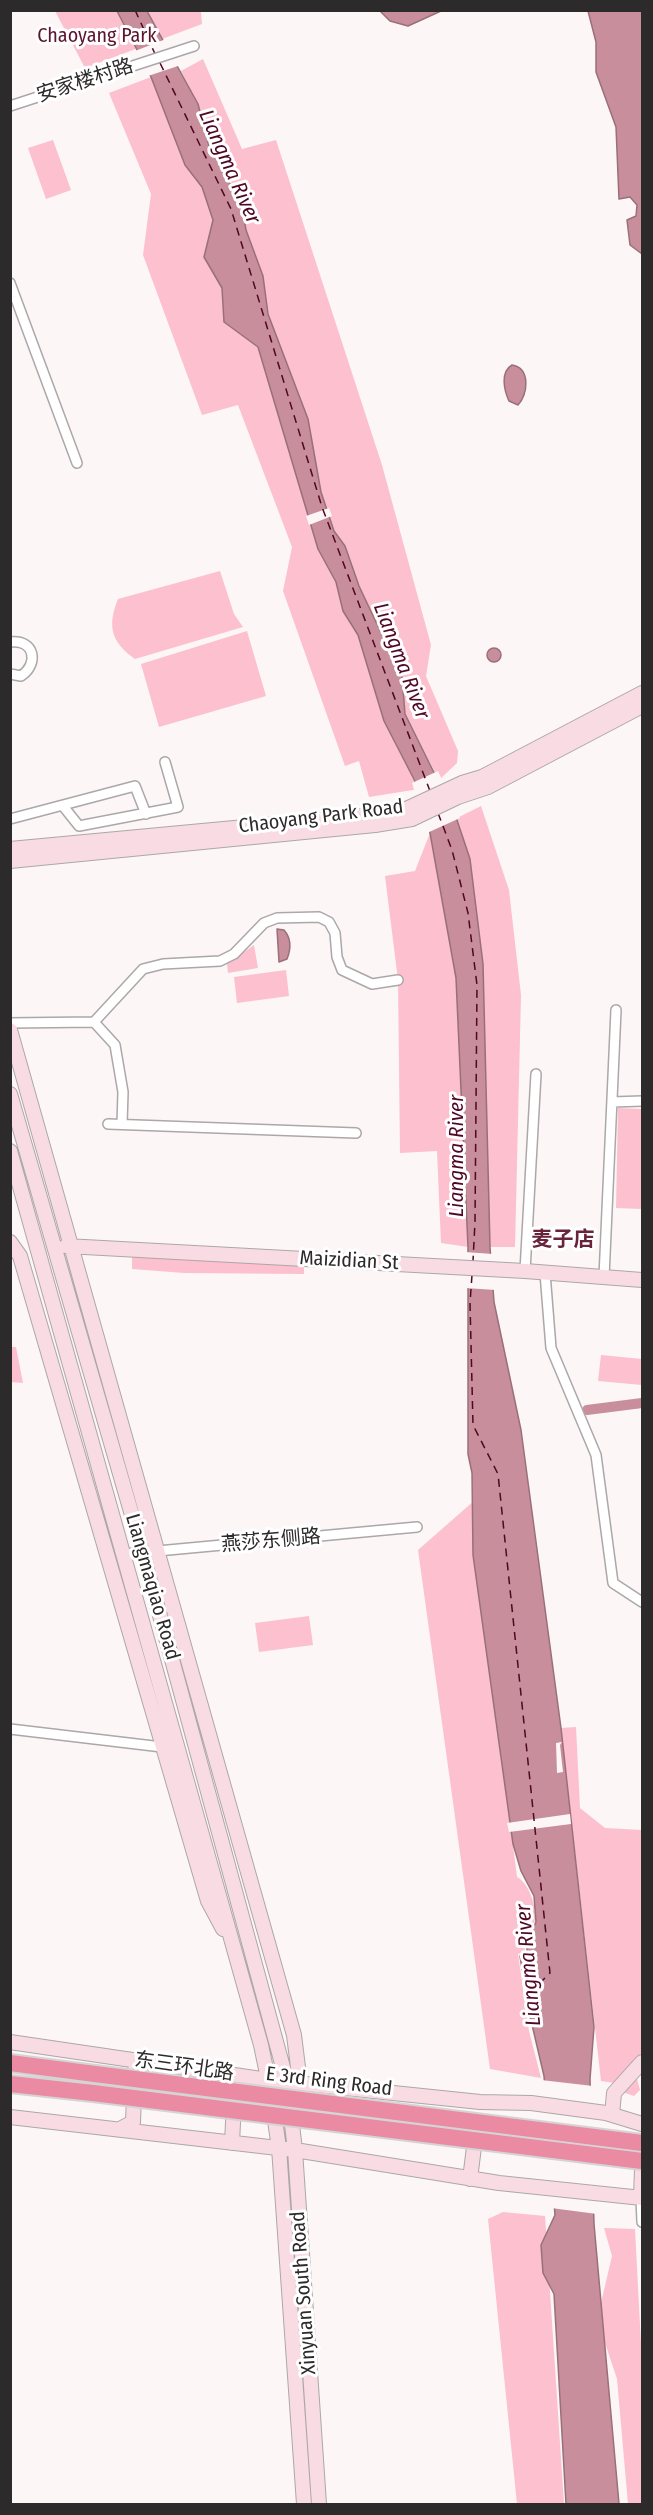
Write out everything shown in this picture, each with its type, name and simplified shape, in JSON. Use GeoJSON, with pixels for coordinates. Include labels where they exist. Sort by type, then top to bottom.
{"type":"FeatureCollection","features":[{"type":"Feature","properties":{"kind":"highway","name":"E 3rd Ring Road"},"geometry":{"type":"LineString","coordinates":[[10,2063],[642,2144]]}},
{"type":"Feature","properties":{"kind":"highway","name":"E 3rd Ring Road"},"geometry":{"type":"LineString","coordinates":[[10,2084],[642,2161]]}},
{"type":"Feature","properties":{"kind":"street","name":"安家楼村路"},"geometry":{"type":"LineString","coordinates":[[10,106],[191,47]]}},
{"type":"Feature","properties":{"kind":"street"},"geometry":{"type":"LineString","coordinates":[[10,283],[77,463]]}},
{"type":"Feature","properties":{"kind":"street"},"geometry":{"type":"LineString","coordinates":[[10,642],[19,641],[26,645],[32,653],[32,664],[29,671],[21,676],[10,674]]}},
{"type":"Feature","properties":{"kind":"street","name":"Chaoyang Park Road"},"geometry":{"type":"LineString","coordinates":[[10,861],[409,814],[456,792],[642,693]]}},
{"type":"Feature","properties":{"kind":"street","name":"Chaoyang Park Road"},"geometry":{"type":"LineString","coordinates":[[456,792],[488,787],[642,706]]}},
{"type":"Feature","properties":{"kind":"street"},"geometry":{"type":"LineString","coordinates":[[79,826],[178,807],[165,762]]}},
{"type":"Feature","properties":{"kind":"street"},"geometry":{"type":"LineString","coordinates":[[10,819],[135,786],[146,814]]}},
{"type":"Feature","properties":{"kind":"street"},"geometry":{"type":"LineString","coordinates":[[63,806],[79,826],[84,843]]}},
{"type":"Feature","properties":{"kind":"street","name":"Chaoyang Park Road"},"geometry":{"type":"LineString","coordinates":[[10,849],[373,815],[409,814]]}},
{"type":"Feature","properties":{"kind":"street"},"geometry":{"type":"LineString","coordinates":[[10,1023],[94,1022],[143,969],[163,964],[220,961],[234,954],[264,923],[277,918],[319,917],[329,922],[334,933],[337,957],[342,970],[372,984],[398,980]]}},
{"type":"Feature","properties":{"kind":"street"},"geometry":{"type":"LineString","coordinates":[[604,1277],[616,1010]]}},
{"type":"Feature","properties":{"kind":"street"},"geometry":{"type":"LineString","coordinates":[[94,1022],[115,1045],[123,1092],[122,1124]]}},
{"type":"Feature","properties":{"kind":"street"},"geometry":{"type":"LineString","coordinates":[[10,1030],[72,1247],[150,1552]]}},
{"type":"Feature","properties":{"kind":"street"},"geometry":{"type":"LineString","coordinates":[[525,1271],[536,1074]]}},
{"type":"Feature","properties":{"kind":"street","name":"Liangmaqiao Road"},"geometry":{"type":"LineString","coordinates":[[10,1094],[54,1246],[150,1552]]}},
{"type":"Feature","properties":{"kind":"street"},"geometry":{"type":"LineString","coordinates":[[612,1102],[642,1101]]}},
{"type":"Feature","properties":{"kind":"street"},"geometry":{"type":"LineString","coordinates":[[108,1124],[356,1133]]}},
{"type":"Feature","properties":{"kind":"street","name":"Liangmaqiao Road"},"geometry":{"type":"LineString","coordinates":[[10,1151],[237,1956],[270,2086]]}},
{"type":"Feature","properties":{"kind":"street"},"geometry":{"type":"LineString","coordinates":[[10,1240],[208,1901],[237,1956]]}},
{"type":"Feature","properties":{"kind":"street","name":"Maizidian St"},"geometry":{"type":"LineString","coordinates":[[10,1240],[36,1240],[54,1246],[525,1271],[642,1280]]}},
{"type":"Feature","properties":{"kind":"street"},"geometry":{"type":"LineString","coordinates":[[15,1255],[40,1257],[54,1246]]}},
{"type":"Feature","properties":{"kind":"street"},"geometry":{"type":"LineString","coordinates":[[545,1273],[551,1348],[596,1455],[613,1583],[642,1602]]}},
{"type":"Feature","properties":{"kind":"street","name":"燕莎东侧路"},"geometry":{"type":"LineString","coordinates":[[125,1554],[417,1527]]}},
{"type":"Feature","properties":{"kind":"street","name":"Xinyuan South Road"},"geometry":{"type":"LineString","coordinates":[[150,1552],[294,2035],[295,2150],[319,2505]]}},
{"type":"Feature","properties":{"kind":"street"},"geometry":{"type":"LineString","coordinates":[[10,1729],[162,1747],[177,1743]]}},
{"type":"Feature","properties":{"kind":"street","name":"东三环北路"},"geometry":{"type":"LineString","coordinates":[[10,2042],[235,2075],[270,2086],[431,2110],[456,2100],[480,2103]]}},
{"type":"Feature","properties":{"kind":"street"},"geometry":{"type":"LineString","coordinates":[[120,2129],[134,2122],[135,2069],[122,2058]]}},
{"type":"Feature","properties":{"kind":"street"},"geometry":{"type":"LineString","coordinates":[[609,2114],[614,2093],[642,2062]]}},
{"type":"Feature","properties":{"kind":"street"},"geometry":{"type":"LineString","coordinates":[[232,2143],[235,2075]]}},
{"type":"Feature","properties":{"kind":"street","name":"Xinyuan South Road"},"geometry":{"type":"LineString","coordinates":[[270,2086],[279,2148],[304,2505]]}},
{"type":"Feature","properties":{"kind":"street"},"geometry":{"type":"LineString","coordinates":[[471,2179],[480,2103],[531,2103],[609,2114],[642,2124]]}},
{"type":"Feature","properties":{"kind":"street"},"geometry":{"type":"LineString","coordinates":[[10,2117],[295,2150],[471,2179],[642,2198]]}},
{"type":"Feature","properties":{"kind":"street"},"geometry":{"type":"LineString","coordinates":[[642,2169],[642,2222]]}},
{"type":"Feature","properties":{"kind":"green space","name":"Chaoyang Park"},"geometry":{"type":"Polygon","coordinates":[[[55,11],[210,11],[201,12],[202,24],[85,68],[55,11]]]}},
{"type":"Feature","properties":{"kind":"green space"},"geometry":{"type":"Polygon","coordinates":[[[203,59],[242,149],[276,140],[382,465],[431,645],[426,676],[458,751],[457,763],[439,780],[405,714],[402,677],[359,586],[345,546],[334,531],[321,492],[308,419],[268,314],[263,276],[246,230],[242,206],[209,146],[198,104],[181,71],[203,59]]]}},
{"type":"Feature","properties":{"kind":"green space"},"geometry":{"type":"Polygon","coordinates":[[[151,77],[185,165],[202,186],[213,220],[204,257],[222,288],[224,322],[258,347],[318,549],[336,582],[343,611],[358,635],[384,721],[419,789],[369,797],[359,761],[345,766],[283,591],[292,547],[238,405],[202,415],[143,255],[151,194],[109,93],[151,77]]]}},
{"type":"Feature","properties":{"kind":"green space"},"geometry":{"type":"Polygon","coordinates":[[[53,140],[71,190],[46,199],[28,148],[53,140]]]}},
{"type":"Feature","properties":{"kind":"green space"},"geometry":{"type":"Polygon","coordinates":[[[220,571],[234,614],[243,627],[135,659],[116,640],[112,625],[118,599],[220,571]]]}},
{"type":"Feature","properties":{"kind":"green space"},"geometry":{"type":"Polygon","coordinates":[[[247,631],[266,696],[159,727],[141,664],[247,631]]]}},
{"type":"Feature","properties":{"kind":"green space"},"geometry":{"type":"Polygon","coordinates":[[[481,806],[509,890],[521,995],[515,1247],[490,1247],[483,964],[470,859],[457,818],[481,806]]]}},
{"type":"Feature","properties":{"kind":"green space"},"geometry":{"type":"Polygon","coordinates":[[[430,833],[456,978],[468,1247],[441,1243],[437,1151],[400,1153],[398,980],[385,876],[415,871],[430,833]]]}},
{"type":"Feature","properties":{"kind":"green space"},"geometry":{"type":"Polygon","coordinates":[[[254,945],[258,968],[228,973],[227,964],[254,945]]]}},
{"type":"Feature","properties":{"kind":"green space"},"geometry":{"type":"Polygon","coordinates":[[[286,970],[289,996],[237,1003],[234,977],[286,970]]]}},
{"type":"Feature","properties":{"kind":"green space"},"geometry":{"type":"Polygon","coordinates":[[[618,1108],[642,1109],[642,1209],[616,1208],[618,1108]]]}},
{"type":"Feature","properties":{"kind":"green space"},"geometry":{"type":"Polygon","coordinates":[[[132,1255],[304,1259],[304,1274],[184,1273],[132,1269],[132,1255]]]}},
{"type":"Feature","properties":{"kind":"green space"},"geometry":{"type":"Polygon","coordinates":[[[12,1347],[16,1347],[23,1383],[11,1382],[12,1347]]]}},
{"type":"Feature","properties":{"kind":"green space"},"geometry":{"type":"Polygon","coordinates":[[[601,1355],[642,1359],[642,1385],[598,1381],[601,1355]]]}},
{"type":"Feature","properties":{"kind":"green space"},"geometry":{"type":"Polygon","coordinates":[[[475,1500],[481,1594],[517,1877],[528,1889],[534,1908],[534,1927],[524,1940],[525,1952],[518,1954],[529,2031],[541,2078],[490,2069],[418,1550],[475,1500]]]}},
{"type":"Feature","properties":{"kind":"green space"},"geometry":{"type":"Polygon","coordinates":[[[309,1616],[313,1645],[259,1652],[255,1623],[309,1616]]]}},
{"type":"Feature","properties":{"kind":"green space"},"geometry":{"type":"Polygon","coordinates":[[[576,1727],[580,1808],[605,1828],[642,1830],[642,2052],[615,2083],[601,2081],[561,1728],[576,1727]]]}},
{"type":"Feature","properties":{"kind":"green space"},"geometry":{"type":"Polygon","coordinates":[[[636,2075],[640,2090],[634,2096],[622,2092],[636,2075]]]}},
{"type":"Feature","properties":{"kind":"green space"},"geometry":{"type":"Polygon","coordinates":[[[503,2212],[545,2216],[564,2504],[517,2504],[488,2219],[503,2212]]]}},
{"type":"Feature","properties":{"kind":"green space"},"geometry":{"type":"Polygon","coordinates":[[[604,2228],[635,2229],[642,2363],[642,2504],[628,2504],[617,2379],[605,2343],[601,2303],[612,2256],[604,2228]]]}},
{"type":"Feature","properties":{"kind":"water","name":"Liangma River"},"geometry":{"type":"Polygon","coordinates":[[[117,11],[147,11],[198,104],[209,146],[242,206],[246,230],[263,276],[268,314],[308,419],[321,492],[334,531],[345,546],[359,586],[402,677],[405,714],[456,817],[470,859],[483,964],[490,1247],[494,1302],[521,1430],[561,1728],[594,2027],[590,2079],[594,2224],[619,2504],[566,2504],[554,2294],[543,2273],[541,2245],[555,2215],[544,2076],[526,1999],[529,1998],[531,2006],[539,2005],[535,1969],[528,1969],[529,1983],[524,1983],[520,1956],[527,1954],[527,1943],[536,1922],[534,1896],[521,1871],[513,1844],[473,1555],[472,1473],[468,1454],[468,1247],[456,978],[430,833],[419,789],[384,721],[358,635],[343,611],[336,582],[318,549],[258,347],[224,322],[222,288],[204,257],[213,220],[202,187],[185,165],[151,77],[117,11]]]}},
{"type":"Feature","properties":{"kind":"water"},"geometry":{"type":"Polygon","coordinates":[[[380,11],[441,11],[408,26],[390,21],[380,11]]]}},
{"type":"Feature","properties":{"kind":"water"},"geometry":{"type":"Polygon","coordinates":[[[588,11],[642,11],[642,254],[630,245],[627,220],[636,216],[637,205],[630,197],[619,199],[616,127],[596,72],[596,42],[588,11]]]}},
{"type":"Feature","properties":{"kind":"water"},"geometry":{"type":"Polygon","coordinates":[[[512,365],[522,371],[526,382],[524,395],[518,405],[509,401],[505,387],[504,377],[512,365]]]}},
{"type":"Feature","properties":{"kind":"water"},"geometry":{"type":"Polygon","coordinates":[[[494,648],[499,650],[501,655],[499,660],[494,662],[489,660],[487,655],[489,650],[494,648]]]}},
{"type":"Feature","properties":{"kind":"water"},"geometry":{"type":"Polygon","coordinates":[[[277,929],[284,930],[290,944],[287,959],[279,962],[277,929]]]}},
{"type":"Feature","properties":{"kind":"pier"},"geometry":{"type":"Polygon","coordinates":[[[166,39],[181,65],[148,76],[135,51],[166,39]]]}},
{"type":"Feature","properties":{"kind":"pier"},"geometry":{"type":"Polygon","coordinates":[[[329,508],[332,516],[309,525],[306,516],[329,508]]]}},
{"type":"Feature","properties":{"kind":"pier"},"geometry":{"type":"Polygon","coordinates":[[[438,771],[460,818],[427,833],[412,783],[438,771]]]}},
{"type":"Feature","properties":{"kind":"pier"},"geometry":{"type":"Polygon","coordinates":[[[465,1252],[493,1254],[496,1290],[465,1288],[465,1252]]]}},
{"type":"Feature","properties":{"kind":"pier"},"geometry":{"type":"Polygon","coordinates":[[[562,1742],[560,1745],[563,1772],[557,1773],[556,1743],[562,1742]]]}},
{"type":"Feature","properties":{"kind":"pier"},"geometry":{"type":"Polygon","coordinates":[[[570,1814],[571,1824],[509,1832],[507,1823],[570,1814]]]}},
{"type":"Feature","properties":{"kind":"pier"},"geometry":{"type":"Polygon","coordinates":[[[530,1969],[535,1969],[539,2005],[533,2006],[532,1997],[533,2003],[536,2003],[533,1972],[531,1972],[532,1983],[531,1985],[522,1986],[531,1984],[530,1969]]]}},
{"type":"Feature","properties":{"kind":"pier"},"geometry":{"type":"Polygon","coordinates":[[[541,2080],[593,2086],[597,2214],[551,2208],[541,2080]]]}},
{"type":"Feature","properties":{"kind":"waterway"},"geometry":{"type":"LineString","coordinates":[[587,1410],[642,1403]]}},
{"type":"Feature","properties":{"kind":"ferry route"},"geometry":{"type":"LineString","coordinates":[[135,10],[156,56]]}},
{"type":"Feature","properties":{"kind":"ferry route"},"geometry":{"type":"LineString","coordinates":[[160,63],[231,209],[322,507],[430,791]]}},
{"type":"Feature","properties":{"kind":"ferry route"},"geometry":{"type":"LineString","coordinates":[[438,813],[452,850],[468,913],[477,985],[473,1261]]}},
{"type":"Feature","properties":{"kind":"ferry route"},"geometry":{"type":"LineString","coordinates":[[472,1275],[470,1303],[473,1425],[498,1474],[550,1973],[537,1986]]}},
{"type":"Feature","properties":{"kind":"district","name":"麦子店"},"geometry":{"type":"Point","coordinates":[563,1240]}}]}
